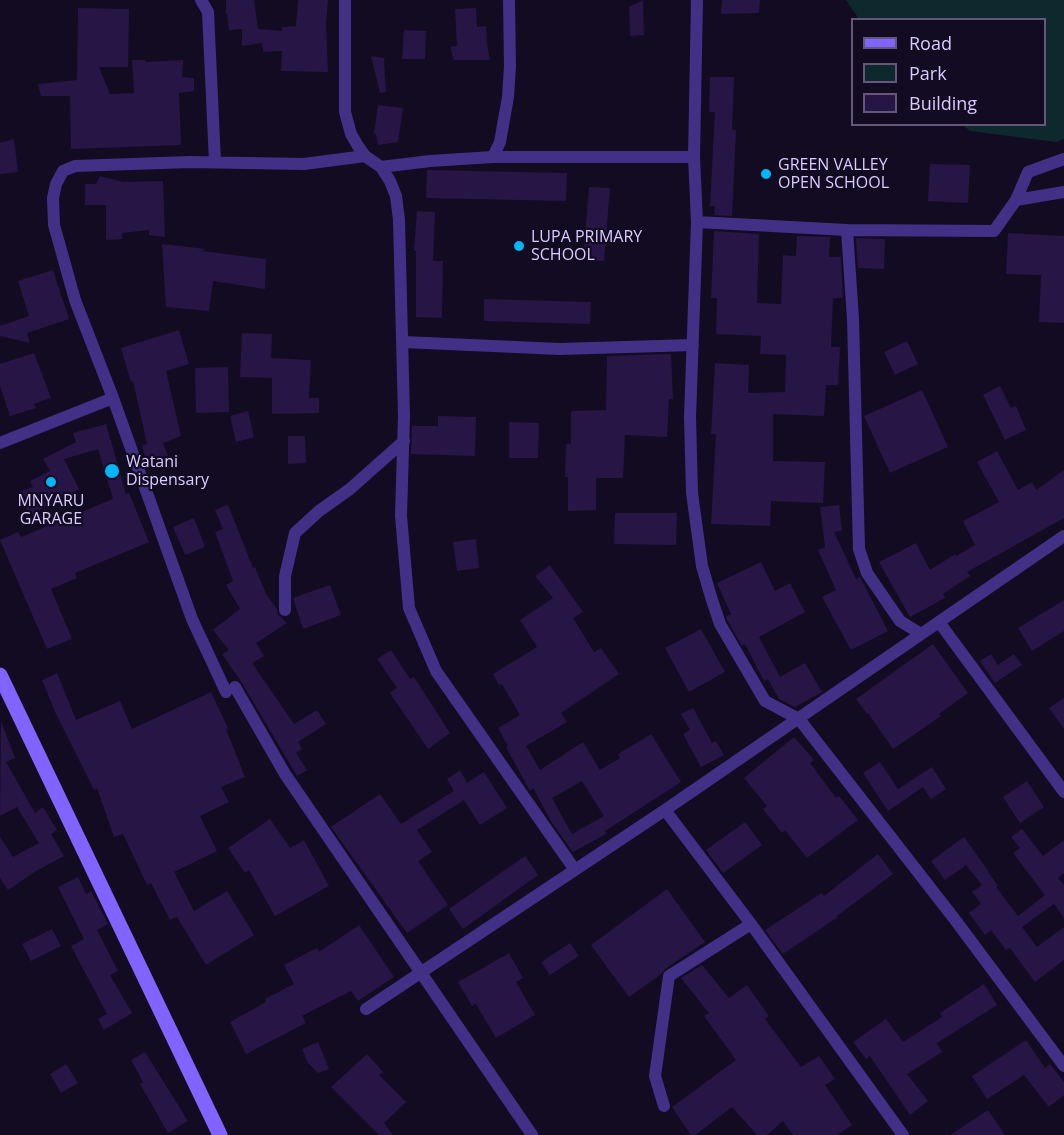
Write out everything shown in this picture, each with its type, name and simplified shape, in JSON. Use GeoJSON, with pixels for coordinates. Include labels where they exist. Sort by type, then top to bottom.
{"type":"FeatureCollection","features":[{"type":"Feature","properties":{"kind":"main road"},"geometry":{"type":"LineString","coordinates":[[0,675],[220,1135]]}},
{"type":"Feature","properties":{"kind":"street"},"geometry":{"type":"LineString","coordinates":[[201,0],[208,6],[215,162]]}},
{"type":"Feature","properties":{"kind":"street"},"geometry":{"type":"LineString","coordinates":[[345,0],[345,112],[351,134],[365,156],[381,167],[396,196],[401,262],[403,342],[404,441],[401,516],[409,608],[436,671],[575,870]]}},
{"type":"Feature","properties":{"kind":"street"},"geometry":{"type":"LineString","coordinates":[[493,157],[500,142],[508,97],[509,0]]}},
{"type":"Feature","properties":{"kind":"street"},"geometry":{"type":"LineString","coordinates":[[697,0],[694,157],[697,222],[690,417],[692,493],[698,543],[708,587],[720,624],[765,701],[799,719],[956,921],[1064,1066]]}},
{"type":"Feature","properties":{"kind":"street"},"geometry":{"type":"LineString","coordinates":[[365,156],[304,164],[215,162],[75,166],[63,171],[56,184],[54,225],[64,265],[85,327],[113,398],[192,619],[230,689],[285,774],[532,1135]]}},
{"type":"Feature","properties":{"kind":"street"},"geometry":{"type":"LineString","coordinates":[[381,167],[430,160],[493,157],[694,157]]}},
{"type":"Feature","properties":{"kind":"street"},"geometry":{"type":"LineString","coordinates":[[697,222],[847,230],[994,231],[1016,200],[1028,172],[1064,159]]}},
{"type":"Feature","properties":{"kind":"street"},"geometry":{"type":"LineString","coordinates":[[1016,200],[1064,192]]}},
{"type":"Feature","properties":{"kind":"street"},"geometry":{"type":"LineString","coordinates":[[847,230],[853,319],[859,549],[867,573],[900,621],[921,634]]}},
{"type":"Feature","properties":{"kind":"street"},"geometry":{"type":"LineString","coordinates":[[403,342],[560,349],[693,345]]}},
{"type":"Feature","properties":{"kind":"street"},"geometry":{"type":"LineString","coordinates":[[0,442],[113,398]]}},
{"type":"Feature","properties":{"kind":"street"},"geometry":{"type":"LineString","coordinates":[[285,610],[285,576],[296,533],[319,511],[350,489],[404,441]]}},
{"type":"Feature","properties":{"kind":"street"},"geometry":{"type":"LineString","coordinates":[[366,1009],[665,810],[1064,536]]}},
{"type":"Feature","properties":{"kind":"street"},"geometry":{"type":"LineString","coordinates":[[939,622],[1064,792]]}},
{"type":"Feature","properties":{"kind":"street"},"geometry":{"type":"LineString","coordinates":[[665,810],[751,924],[903,1135]]}},
{"type":"Feature","properties":{"kind":"street"},"geometry":{"type":"LineString","coordinates":[[664,1106],[655,1076],[669,976],[751,924]]}},
{"type":"Feature","properties":{"kind":"green space"},"geometry":{"type":"Polygon","coordinates":[[[846,0],[1064,0],[1064,139],[1056,142],[970,131],[964,126],[1046,126],[1046,18],[858,18],[846,0]]]}},
{"type":"Feature","properties":{"kind":"building"},"geometry":{"type":"Polygon","coordinates":[[[226,0],[254,0],[258,29],[282,31],[282,27],[296,26],[298,0],[328,0],[326,24],[328,72],[281,71],[282,51],[263,52],[262,43],[242,46],[242,29],[229,30],[226,0]]]}},
{"type":"Feature","properties":{"kind":"building"},"geometry":{"type":"Polygon","coordinates":[[[643,0],[644,35],[630,36],[629,7],[643,0]]]}},
{"type":"Feature","properties":{"kind":"building"},"geometry":{"type":"Polygon","coordinates":[[[722,0],[760,0],[759,13],[721,14],[722,0]]]}},
{"type":"Feature","properties":{"kind":"building"},"geometry":{"type":"Polygon","coordinates":[[[78,8],[129,9],[128,67],[99,67],[110,94],[134,93],[132,60],[145,60],[145,62],[183,60],[182,77],[194,78],[194,91],[179,93],[181,145],[71,149],[70,96],[41,96],[38,84],[77,80],[78,8]]]}},
{"type":"Feature","properties":{"kind":"building"},"geometry":{"type":"Polygon","coordinates":[[[476,8],[477,27],[486,26],[490,60],[454,60],[450,47],[457,46],[455,9],[476,8]]]}},
{"type":"Feature","properties":{"kind":"building"},"geometry":{"type":"Polygon","coordinates":[[[404,30],[426,31],[425,59],[402,59],[404,30]]]}},
{"type":"Feature","properties":{"kind":"building"},"geometry":{"type":"Polygon","coordinates":[[[371,56],[384,58],[386,92],[380,93],[371,56]]]}},
{"type":"Feature","properties":{"kind":"building"},"geometry":{"type":"Polygon","coordinates":[[[710,77],[734,77],[732,130],[736,130],[732,216],[714,215],[715,206],[710,206],[715,112],[709,112],[710,77]]]}},
{"type":"Feature","properties":{"kind":"building"},"geometry":{"type":"Polygon","coordinates":[[[378,105],[403,108],[398,142],[378,145],[374,133],[378,105]]]}},
{"type":"Feature","properties":{"kind":"building"},"geometry":{"type":"Polygon","coordinates":[[[14,139],[18,172],[0,174],[0,143],[14,139]]]}},
{"type":"Feature","properties":{"kind":"building"},"geometry":{"type":"Polygon","coordinates":[[[930,164],[970,165],[968,203],[928,201],[930,164]]]}},
{"type":"Feature","properties":{"kind":"building"},"geometry":{"type":"Polygon","coordinates":[[[427,170],[567,173],[566,201],[426,198],[427,170]]]}},
{"type":"Feature","properties":{"kind":"building"},"geometry":{"type":"Polygon","coordinates":[[[100,176],[123,182],[163,181],[165,237],[149,235],[149,230],[122,233],[122,239],[106,240],[106,205],[85,205],[85,184],[96,184],[100,176]]]}},
{"type":"Feature","properties":{"kind":"building"},"geometry":{"type":"Polygon","coordinates":[[[589,187],[610,188],[604,261],[583,260],[589,187]]]}},
{"type":"Feature","properties":{"kind":"building"},"geometry":{"type":"Polygon","coordinates":[[[417,211],[435,212],[433,261],[443,261],[442,318],[416,317],[416,251],[414,251],[417,211]]]}},
{"type":"Feature","properties":{"kind":"building"},"geometry":{"type":"Polygon","coordinates":[[[714,231],[759,234],[757,303],[781,304],[783,255],[796,256],[797,236],[830,237],[829,257],[841,257],[843,298],[833,298],[831,347],[840,347],[838,385],[826,385],[824,416],[773,414],[773,461],[825,462],[823,503],[771,501],[770,526],[711,524],[716,434],[711,434],[715,363],[749,365],[748,393],[785,392],[786,355],[760,354],[761,336],[716,334],[717,298],[711,298],[714,231]]]}},
{"type":"Feature","properties":{"kind":"building"},"geometry":{"type":"Polygon","coordinates":[[[1008,233],[1064,236],[1064,323],[1039,322],[1041,275],[1006,274],[1008,233]]]}},
{"type":"Feature","properties":{"kind":"building"},"geometry":{"type":"Polygon","coordinates":[[[856,238],[885,239],[884,269],[858,268],[856,238]]]}},
{"type":"Feature","properties":{"kind":"building"},"geometry":{"type":"Polygon","coordinates":[[[162,244],[266,259],[265,289],[213,281],[209,311],[166,307],[162,244]]]}},
{"type":"Feature","properties":{"kind":"building"},"geometry":{"type":"Polygon","coordinates":[[[53,270],[69,319],[27,333],[30,343],[0,336],[0,326],[29,316],[18,281],[53,270]]]}},
{"type":"Feature","properties":{"kind":"building"},"geometry":{"type":"Polygon","coordinates":[[[484,299],[591,302],[590,324],[484,321],[484,299]]]}},
{"type":"Feature","properties":{"kind":"building"},"geometry":{"type":"Polygon","coordinates":[[[179,330],[189,364],[166,371],[181,436],[163,443],[170,461],[148,467],[142,446],[147,444],[133,381],[131,382],[121,348],[179,330]]]}},
{"type":"Feature","properties":{"kind":"building"},"geometry":{"type":"Polygon","coordinates":[[[242,333],[272,334],[271,358],[311,360],[309,398],[319,398],[319,413],[272,414],[272,378],[240,377],[242,333]]]}},
{"type":"Feature","properties":{"kind":"building"},"geometry":{"type":"Polygon","coordinates":[[[907,341],[918,364],[895,375],[884,352],[907,341]]]}},
{"type":"Feature","properties":{"kind":"building"},"geometry":{"type":"Polygon","coordinates":[[[34,353],[51,398],[34,404],[36,408],[10,416],[0,386],[0,364],[34,353]]]}},
{"type":"Feature","properties":{"kind":"building"},"geometry":{"type":"Polygon","coordinates":[[[671,354],[673,399],[669,399],[667,437],[625,435],[623,478],[596,478],[596,510],[568,511],[568,477],[565,477],[566,444],[571,444],[571,411],[606,410],[607,356],[671,354]]]}},
{"type":"Feature","properties":{"kind":"building"},"geometry":{"type":"Polygon","coordinates":[[[228,367],[229,412],[196,413],[195,368],[228,367]]]}},
{"type":"Feature","properties":{"kind":"building"},"geometry":{"type":"Polygon","coordinates":[[[1000,386],[1011,408],[1016,406],[1026,430],[1005,440],[983,395],[1000,386]]]}},
{"type":"Feature","properties":{"kind":"building"},"geometry":{"type":"Polygon","coordinates":[[[922,390],[948,447],[890,473],[864,416],[922,390]]]}},
{"type":"Feature","properties":{"kind":"building"},"geometry":{"type":"Polygon","coordinates":[[[248,411],[254,437],[236,442],[230,416],[248,411]]]}},
{"type":"Feature","properties":{"kind":"building"},"geometry":{"type":"Polygon","coordinates":[[[438,416],[476,417],[475,456],[411,454],[412,426],[438,426],[438,416]]]}},
{"type":"Feature","properties":{"kind":"building"},"geometry":{"type":"Polygon","coordinates":[[[509,422],[539,423],[538,458],[509,458],[509,422]]]}},
{"type":"Feature","properties":{"kind":"building"},"geometry":{"type":"Polygon","coordinates":[[[106,424],[126,494],[129,493],[149,542],[75,573],[77,578],[51,589],[72,639],[47,649],[0,540],[18,532],[21,537],[113,499],[98,449],[64,459],[79,489],[29,516],[19,492],[33,487],[30,481],[50,471],[43,459],[76,442],[73,433],[106,424]]]}},
{"type":"Feature","properties":{"kind":"building"},"geometry":{"type":"Polygon","coordinates":[[[288,436],[305,436],[306,463],[288,464],[288,436]]]}},
{"type":"Feature","properties":{"kind":"building"},"geometry":{"type":"Polygon","coordinates":[[[997,451],[1018,490],[1032,482],[1036,490],[1064,470],[1064,518],[967,572],[970,576],[943,594],[945,598],[910,617],[879,562],[916,543],[930,570],[955,554],[956,556],[975,545],[963,521],[999,502],[977,462],[997,451]]]}},
{"type":"Feature","properties":{"kind":"building"},"geometry":{"type":"Polygon","coordinates":[[[226,505],[229,507],[266,594],[277,609],[278,615],[287,623],[256,643],[264,656],[252,663],[294,724],[317,710],[326,724],[298,742],[302,749],[296,753],[307,770],[297,776],[242,683],[222,654],[229,650],[213,630],[240,609],[226,585],[233,581],[215,532],[223,529],[215,510],[226,505]]]}},
{"type":"Feature","properties":{"kind":"building"},"geometry":{"type":"Polygon","coordinates":[[[839,505],[842,531],[834,532],[856,579],[860,577],[888,631],[851,650],[822,597],[836,590],[818,550],[825,547],[820,507],[839,505]]]}},
{"type":"Feature","properties":{"kind":"building"},"geometry":{"type":"Polygon","coordinates":[[[615,513],[677,513],[676,545],[614,544],[615,513]]]}},
{"type":"Feature","properties":{"kind":"building"},"geometry":{"type":"Polygon","coordinates":[[[194,518],[205,547],[185,555],[173,527],[194,518]]]}},
{"type":"Feature","properties":{"kind":"building"},"geometry":{"type":"Polygon","coordinates":[[[476,539],[479,568],[457,571],[453,542],[476,539]]]}},
{"type":"Feature","properties":{"kind":"building"},"geometry":{"type":"Polygon","coordinates":[[[761,562],[775,591],[790,583],[805,612],[759,637],[780,677],[805,663],[822,692],[795,707],[779,699],[768,679],[764,681],[745,644],[742,646],[727,620],[726,617],[731,614],[717,583],[761,562]]]}},
{"type":"Feature","properties":{"kind":"building"},"geometry":{"type":"Polygon","coordinates":[[[550,565],[583,612],[573,618],[594,652],[601,648],[619,674],[561,713],[567,722],[526,746],[540,770],[583,742],[600,770],[620,758],[618,754],[651,734],[681,782],[605,831],[606,834],[573,852],[552,823],[533,788],[530,791],[498,728],[520,715],[502,684],[499,685],[493,674],[537,647],[520,620],[553,598],[535,576],[550,565]],[[582,781],[552,798],[572,834],[604,816],[582,781]]]}},
{"type":"Feature","properties":{"kind":"building"},"geometry":{"type":"Polygon","coordinates":[[[330,585],[341,615],[303,629],[293,598],[330,585]]]}},
{"type":"Feature","properties":{"kind":"building"},"geometry":{"type":"Polygon","coordinates":[[[1064,600],[1064,631],[1032,651],[1018,628],[1064,600]]]}},
{"type":"Feature","properties":{"kind":"building"},"geometry":{"type":"Polygon","coordinates":[[[701,629],[725,672],[689,692],[665,648],[701,629]]]}},
{"type":"Feature","properties":{"kind":"building"},"geometry":{"type":"Polygon","coordinates":[[[933,644],[968,693],[939,714],[941,716],[893,749],[856,699],[933,644]]]}},
{"type":"Feature","properties":{"kind":"building"},"geometry":{"type":"Polygon","coordinates":[[[391,650],[410,679],[414,677],[450,733],[428,749],[390,693],[397,688],[377,659],[391,650]]]}},
{"type":"Feature","properties":{"kind":"building"},"geometry":{"type":"Polygon","coordinates":[[[991,654],[998,665],[1014,654],[1022,665],[995,683],[980,661],[991,654]]]}},
{"type":"Feature","properties":{"kind":"building"},"geometry":{"type":"Polygon","coordinates":[[[57,673],[76,720],[120,701],[132,729],[211,692],[228,728],[226,729],[245,777],[221,787],[229,802],[200,816],[217,851],[174,872],[194,911],[227,891],[254,935],[206,965],[177,917],[170,920],[151,883],[147,885],[123,834],[114,837],[97,788],[94,790],[56,714],[42,680],[57,673]]]}},
{"type":"Feature","properties":{"kind":"building"},"geometry":{"type":"Polygon","coordinates":[[[1064,698],[1064,729],[1049,708],[1064,698]]]}},
{"type":"Feature","properties":{"kind":"building"},"geometry":{"type":"Polygon","coordinates":[[[693,708],[712,743],[716,741],[724,755],[701,767],[683,734],[690,730],[681,714],[693,708]]]}},
{"type":"Feature","properties":{"kind":"building"},"geometry":{"type":"Polygon","coordinates":[[[1,721],[15,758],[6,762],[35,813],[43,807],[57,830],[51,834],[64,856],[8,890],[0,878],[0,837],[13,857],[39,843],[17,807],[0,816],[1,721]]]}},
{"type":"Feature","properties":{"kind":"building"},"geometry":{"type":"Polygon","coordinates":[[[794,737],[814,760],[810,763],[836,798],[839,796],[858,820],[807,858],[785,830],[782,833],[763,809],[767,806],[744,778],[794,737]]]}},
{"type":"Feature","properties":{"kind":"building"},"geometry":{"type":"Polygon","coordinates":[[[880,762],[898,789],[932,767],[946,789],[931,799],[923,787],[888,811],[863,773],[880,762]]]}},
{"type":"Feature","properties":{"kind":"building"},"geometry":{"type":"Polygon","coordinates":[[[460,770],[467,783],[484,772],[507,808],[480,825],[464,800],[417,830],[432,852],[418,861],[448,905],[407,933],[331,827],[380,794],[401,824],[454,791],[447,779],[460,770]]]}},
{"type":"Feature","properties":{"kind":"building"},"geometry":{"type":"Polygon","coordinates":[[[1027,781],[1044,807],[1020,823],[1003,797],[1027,781]]]}},
{"type":"Feature","properties":{"kind":"building"},"geometry":{"type":"Polygon","coordinates":[[[270,819],[290,848],[304,840],[329,886],[275,916],[249,870],[245,873],[228,848],[270,819]]]}},
{"type":"Feature","properties":{"kind":"building"},"geometry":{"type":"Polygon","coordinates":[[[745,822],[762,845],[723,873],[706,850],[745,822]]]}},
{"type":"Feature","properties":{"kind":"building"},"geometry":{"type":"Polygon","coordinates":[[[1022,829],[1043,856],[1064,840],[1064,873],[1058,878],[1064,885],[1064,918],[1054,904],[1022,927],[1037,947],[1064,927],[1064,960],[1035,982],[1010,948],[1006,950],[991,930],[985,935],[969,913],[981,904],[972,892],[982,885],[966,865],[945,880],[931,861],[964,837],[1018,916],[1045,895],[1013,853],[1020,848],[1011,837],[1022,829]]]}},
{"type":"Feature","properties":{"kind":"building"},"geometry":{"type":"Polygon","coordinates":[[[878,854],[893,874],[838,917],[783,954],[765,930],[822,893],[824,896],[878,854]]]}},
{"type":"Feature","properties":{"kind":"building"},"geometry":{"type":"Polygon","coordinates":[[[525,856],[538,875],[463,929],[449,909],[525,856]]]}},
{"type":"Feature","properties":{"kind":"building"},"geometry":{"type":"Polygon","coordinates":[[[78,877],[86,894],[91,891],[108,924],[97,930],[118,971],[110,975],[132,1013],[104,1030],[98,1019],[107,1014],[71,946],[84,939],[58,887],[78,877]]]}},
{"type":"Feature","properties":{"kind":"building"},"geometry":{"type":"Polygon","coordinates":[[[667,889],[705,942],[629,997],[591,945],[667,889]]]}},
{"type":"Feature","properties":{"kind":"building"},"geometry":{"type":"Polygon","coordinates":[[[359,925],[394,977],[358,1001],[351,991],[302,1016],[306,1023],[246,1054],[230,1022],[266,1002],[265,999],[294,984],[284,965],[317,948],[319,952],[359,925]]]}},
{"type":"Feature","properties":{"kind":"building"},"geometry":{"type":"Polygon","coordinates":[[[52,929],[61,946],[31,961],[22,944],[52,929]]]}},
{"type":"Feature","properties":{"kind":"building"},"geometry":{"type":"Polygon","coordinates":[[[570,943],[579,956],[550,975],[541,962],[570,943]]]}},
{"type":"Feature","properties":{"kind":"building"},"geometry":{"type":"Polygon","coordinates":[[[509,953],[523,978],[516,982],[535,1015],[496,1038],[476,1004],[472,1006],[458,982],[509,953]]]}},
{"type":"Feature","properties":{"kind":"building"},"geometry":{"type":"Polygon","coordinates":[[[702,965],[729,998],[747,985],[769,1016],[765,1019],[801,1067],[819,1056],[835,1079],[825,1085],[852,1125],[837,1135],[793,1135],[783,1121],[767,1135],[757,1135],[732,1107],[695,1135],[691,1135],[672,1107],[736,1060],[704,1016],[709,1013],[681,978],[702,965]]]}},
{"type":"Feature","properties":{"kind":"building"},"geometry":{"type":"Polygon","coordinates":[[[984,984],[997,1005],[937,1043],[942,1052],[907,1074],[928,1101],[910,1115],[870,1056],[866,1059],[853,1042],[886,1019],[903,1042],[942,1017],[940,1013],[984,984]]]}},
{"type":"Feature","properties":{"kind":"building"},"geometry":{"type":"Polygon","coordinates":[[[1026,1040],[1045,1068],[1050,1064],[1064,1082],[1064,1095],[1049,1107],[1024,1075],[987,1099],[972,1076],[1026,1040]]]}},
{"type":"Feature","properties":{"kind":"building"},"geometry":{"type":"Polygon","coordinates":[[[318,1042],[329,1069],[318,1073],[308,1063],[302,1049],[318,1042]]]}},
{"type":"Feature","properties":{"kind":"building"},"geometry":{"type":"Polygon","coordinates":[[[145,1052],[188,1121],[168,1133],[140,1084],[143,1082],[131,1060],[145,1052]]]}},
{"type":"Feature","properties":{"kind":"building"},"geometry":{"type":"Polygon","coordinates":[[[367,1054],[383,1072],[379,1075],[406,1102],[384,1123],[393,1135],[379,1135],[331,1087],[367,1054]]]}},
{"type":"Feature","properties":{"kind":"building"},"geometry":{"type":"Polygon","coordinates":[[[66,1064],[78,1083],[61,1093],[50,1074],[66,1064]]]}},
{"type":"Feature","properties":{"kind":"building"},"geometry":{"type":"Polygon","coordinates":[[[988,1110],[1005,1135],[950,1135],[988,1110]]]}},
{"type":"Feature","properties":{"kind":"place","name":"GREEN VALLEY OPEN SCHOOL"},"geometry":{"type":"Point","coordinates":[766,174]}},
{"type":"Feature","properties":{"kind":"place","name":"LUPA PRIMARY SCHOOL"},"geometry":{"type":"Point","coordinates":[519,246]}},
{"type":"Feature","properties":{"kind":"place","name":"Watani Dispensary"},"geometry":{"type":"Point","coordinates":[112,471]}},
{"type":"Feature","properties":{"kind":"place","name":"MNYARU GARAGE"},"geometry":{"type":"Point","coordinates":[51,482]}}]}
